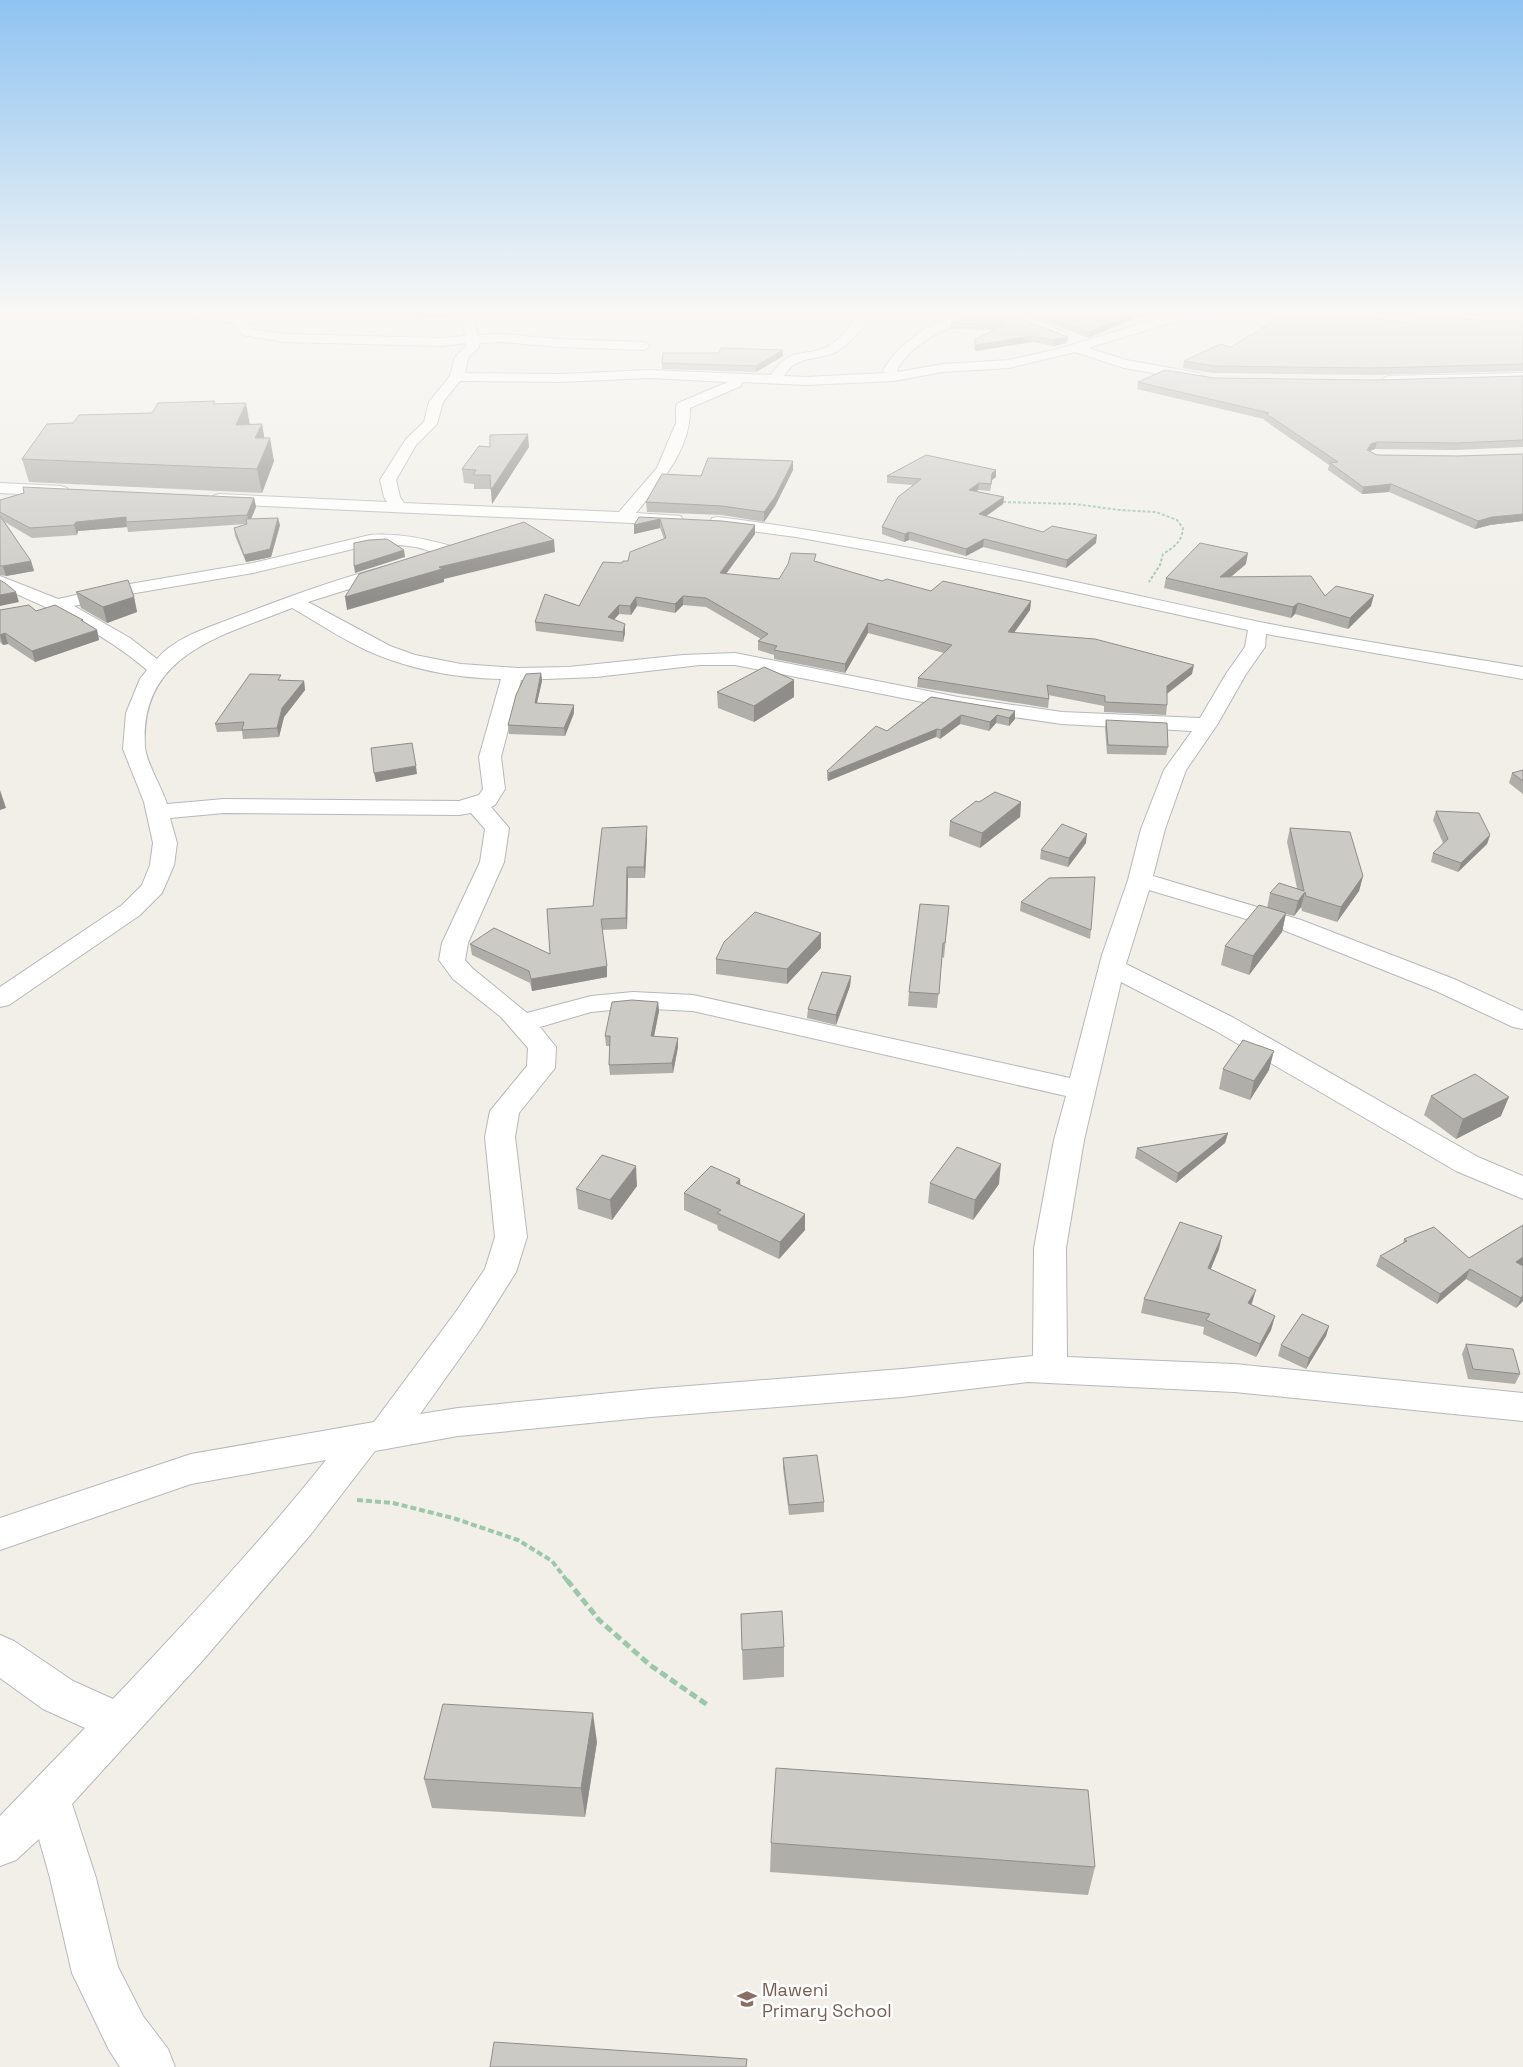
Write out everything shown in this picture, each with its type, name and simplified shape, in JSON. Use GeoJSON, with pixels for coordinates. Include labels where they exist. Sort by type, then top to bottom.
{"type":"FeatureCollection","features":[{"type":"Feature","properties":{"kind":"street"},"geometry":{"type":"LineString","coordinates":[[400,508],[392,497],[388,480],[416,436],[434,418],[433,408]]}},
{"type":"Feature","properties":{"kind":"street"},"geometry":{"type":"LineString","coordinates":[[623,518],[664,469],[683,423],[682,409],[685,408]]}},
{"type":"Feature","properties":{"kind":"street"},"geometry":{"type":"LineString","coordinates":[[0,488],[78,492]]}},
{"type":"Feature","properties":{"kind":"street"},"geometry":{"type":"LineString","coordinates":[[205,498],[697,521],[796,532],[1030,577],[1258,626],[1523,673]]}},
{"type":"Feature","properties":{"kind":"street"},"geometry":{"type":"LineString","coordinates":[[512,531],[562,515]]}},
{"type":"Feature","properties":{"kind":"street"},"geometry":{"type":"LineString","coordinates":[[0,999],[131,910],[153,888],[162,865],[165,843],[157,812],[134,749],[136,713],[150,679],[167,659],[195,640],[293,601],[457,548],[390,539],[370,540],[253,568],[112,592],[27,609]]}},
{"type":"Feature","properties":{"kind":"street"},"geometry":{"type":"LineString","coordinates":[[0,581],[55,604],[142,654],[158,670]]}},
{"type":"Feature","properties":{"kind":"street"},"geometry":{"type":"LineString","coordinates":[[293,601],[354,636],[383,650],[412,661],[473,671],[513,673],[595,671],[709,657],[735,659],[958,703],[1062,718],[1207,725]]}},
{"type":"Feature","properties":{"kind":"street"},"geometry":{"type":"LineString","coordinates":[[1050,1370],[1050,1248],[1069,1140],[1112,967],[1140,880],[1153,829],[1175,770],[1207,725],[1236,674],[1255,647],[1258,626]]}},
{"type":"Feature","properties":{"kind":"street"},"geometry":{"type":"LineString","coordinates":[[157,812],[224,806],[459,808],[477,805],[487,800],[494,789],[490,757],[513,673]]}},
{"type":"Feature","properties":{"kind":"street"},"geometry":{"type":"LineString","coordinates":[[0,1844],[16,1831],[118,1723],[241,1588],[298,1523],[318,1497],[375,1436],[467,1322],[500,1272],[511,1238],[500,1137],[504,1111],[541,1068],[542,1047],[524,1023],[462,975],[452,960],[464,923],[492,862],[497,828],[477,805]]}},
{"type":"Feature","properties":{"kind":"street"},"geometry":{"type":"LineString","coordinates":[[1140,880],[1292,925],[1445,985],[1523,1021]]}},
{"type":"Feature","properties":{"kind":"street"},"geometry":{"type":"LineString","coordinates":[[1112,967],[1224,1024],[1467,1164],[1523,1188]]}},
{"type":"Feature","properties":{"kind":"street"},"geometry":{"type":"LineString","coordinates":[[524,1023],[553,1013],[591,1004],[633,1000],[693,1003],[931,1058],[1081,1090]]}},
{"type":"Feature","properties":{"kind":"street"},"geometry":{"type":"LineString","coordinates":[[0,1534],[191,1469],[458,1422],[651,1403],[902,1383],[1028,1369],[1234,1378],[1523,1407]]}},
{"type":"Feature","properties":{"kind":"street"},"geometry":{"type":"LineString","coordinates":[[0,1654],[58,1695],[118,1723]]}},
{"type":"Feature","properties":{"kind":"street"},"geometry":{"type":"LineString","coordinates":[[48,1798],[73,1878],[96,1973],[126,2033],[150,2067]]}},
{"type":"Feature","properties":{"kind":"path"},"geometry":{"type":"LineString","coordinates":[[1003,502],[1075,504],[1119,510],[1156,512],[1178,520],[1184,528],[1182,538],[1164,554],[1160,565],[1151,579],[1134,599]]}},
{"type":"Feature","properties":{"kind":"path"},"geometry":{"type":"LineString","coordinates":[[318,1497],[393,1502],[453,1518],[518,1540],[552,1561],[599,1620],[650,1665],[709,1706]]}},
{"type":"Feature","properties":{"kind":"building"},"geometry":{"type":"Polygon","coordinates":[[[155,408],[244,408],[236,425],[262,424],[255,438],[270,438],[257,469],[22,459],[47,424],[73,423],[79,415],[152,413],[155,408]]]}},
{"type":"Feature","properties":{"kind":"building"},"geometry":{"type":"Polygon","coordinates":[[[1250,408],[1523,408],[1523,440],[1457,443],[1377,442],[1371,444],[1367,450],[1377,455],[1457,456],[1523,454],[1523,514],[1492,517],[1478,521],[1391,484],[1363,487],[1330,463],[1338,462],[1265,413],[1269,413],[1250,408]]]}},
{"type":"Feature","properties":{"kind":"building"},"geometry":{"type":"Polygon","coordinates":[[[528,434],[491,490],[490,475],[473,475],[476,470],[462,469],[479,446],[490,447],[490,435],[528,434]]]}},
{"type":"Feature","properties":{"kind":"building"},"geometry":{"type":"Polygon","coordinates":[[[926,455],[996,470],[992,473],[991,484],[979,483],[969,490],[1004,497],[979,514],[1043,532],[1052,526],[1097,535],[1067,560],[984,539],[966,549],[909,532],[905,534],[882,527],[898,497],[921,479],[887,476],[926,455]]]}},
{"type":"Feature","properties":{"kind":"building"},"geometry":{"type":"Polygon","coordinates":[[[708,458],[793,461],[775,497],[764,512],[722,506],[646,502],[662,474],[701,476],[708,458]]]}},
{"type":"Feature","properties":{"kind":"building"},"geometry":{"type":"Polygon","coordinates":[[[23,487],[254,498],[247,515],[126,522],[126,517],[76,522],[74,525],[30,528],[0,512],[0,500],[24,493],[23,487]]]}},
{"type":"Feature","properties":{"kind":"building"},"geometry":{"type":"Polygon","coordinates":[[[0,516],[31,561],[0,566],[0,516]]]}},
{"type":"Feature","properties":{"kind":"building"},"geometry":{"type":"Polygon","coordinates":[[[639,517],[722,521],[755,525],[720,573],[779,579],[788,564],[791,553],[816,554],[814,561],[882,581],[887,579],[931,591],[943,581],[1031,601],[1008,632],[1095,639],[1194,665],[1167,686],[1167,705],[1105,702],[1105,696],[1047,685],[1049,699],[918,678],[952,645],[868,623],[845,664],[774,650],[777,646],[758,641],[768,634],[706,598],[683,596],[675,604],[636,597],[630,606],[619,605],[608,617],[625,624],[623,632],[535,622],[545,594],[579,606],[603,562],[622,563],[623,561],[628,561],[630,552],[666,538],[660,519],[634,525],[639,517]]]}},
{"type":"Feature","properties":{"kind":"building"},"geometry":{"type":"Polygon","coordinates":[[[278,518],[270,549],[244,555],[234,528],[247,524],[246,519],[278,518]]]}},
{"type":"Feature","properties":{"kind":"building"},"geometry":{"type":"Polygon","coordinates":[[[524,522],[554,540],[439,567],[442,569],[345,597],[359,574],[524,522]]]}},
{"type":"Feature","properties":{"kind":"building"},"geometry":{"type":"Polygon","coordinates":[[[387,539],[404,550],[354,566],[354,543],[387,539]]]}},
{"type":"Feature","properties":{"kind":"building"},"geometry":{"type":"Polygon","coordinates":[[[1200,543],[1248,553],[1220,577],[1311,576],[1325,596],[1336,586],[1374,595],[1350,618],[1298,603],[1293,607],[1166,578],[1200,543]]]}},
{"type":"Feature","properties":{"kind":"building"},"geometry":{"type":"Polygon","coordinates":[[[0,580],[5,583],[16,592],[0,595],[0,580]]]}},
{"type":"Feature","properties":{"kind":"building"},"geometry":{"type":"Polygon","coordinates":[[[128,580],[134,597],[103,607],[76,592],[128,580]]]}},
{"type":"Feature","properties":{"kind":"building"},"geometry":{"type":"Polygon","coordinates":[[[29,605],[36,611],[55,605],[97,630],[32,651],[5,633],[0,635],[0,610],[29,605]]]}},
{"type":"Feature","properties":{"kind":"building"},"geometry":{"type":"Polygon","coordinates":[[[764,667],[794,680],[754,706],[717,692],[764,667]]]}},
{"type":"Feature","properties":{"kind":"building"},"geometry":{"type":"Polygon","coordinates":[[[541,673],[535,703],[574,705],[564,728],[508,725],[516,695],[526,674],[541,673]]]}},
{"type":"Feature","properties":{"kind":"building"},"geometry":{"type":"Polygon","coordinates":[[[250,674],[281,675],[278,680],[304,681],[282,708],[277,728],[242,730],[244,722],[215,724],[250,674]]]}},
{"type":"Feature","properties":{"kind":"building"},"geometry":{"type":"Polygon","coordinates":[[[931,697],[1015,711],[1009,718],[997,715],[990,722],[961,715],[941,730],[937,729],[829,773],[827,771],[876,726],[887,731],[931,697]]]}},
{"type":"Feature","properties":{"kind":"building"},"geometry":{"type":"Polygon","coordinates":[[[1106,720],[1167,723],[1168,747],[1108,745],[1106,720]]]}},
{"type":"Feature","properties":{"kind":"building"},"geometry":{"type":"Polygon","coordinates":[[[412,743],[416,766],[374,773],[371,748],[412,743]]]}},
{"type":"Feature","properties":{"kind":"building"},"geometry":{"type":"Polygon","coordinates":[[[1523,770],[1523,781],[1512,773],[1523,770]]]}},
{"type":"Feature","properties":{"kind":"building"},"geometry":{"type":"Polygon","coordinates":[[[995,792],[1021,802],[982,833],[950,821],[976,801],[979,802],[995,792]]]}},
{"type":"Feature","properties":{"kind":"building"},"geometry":{"type":"Polygon","coordinates":[[[1436,811],[1479,813],[1490,835],[1461,863],[1433,853],[1448,839],[1436,811]]]}},
{"type":"Feature","properties":{"kind":"building"},"geometry":{"type":"Polygon","coordinates":[[[1062,824],[1087,834],[1069,858],[1041,850],[1062,824]]]}},
{"type":"Feature","properties":{"kind":"building"},"geometry":{"type":"Polygon","coordinates":[[[647,826],[644,867],[627,867],[626,918],[601,919],[607,966],[531,979],[529,971],[470,944],[494,928],[550,954],[547,909],[593,906],[602,828],[647,826]]]}},
{"type":"Feature","properties":{"kind":"building"},"geometry":{"type":"Polygon","coordinates":[[[1290,828],[1350,832],[1363,876],[1341,907],[1306,896],[1305,892],[1298,901],[1270,893],[1279,883],[1304,891],[1290,828]]]}},
{"type":"Feature","properties":{"kind":"building"},"geometry":{"type":"Polygon","coordinates":[[[1095,877],[1091,930],[1021,902],[1049,878],[1095,877]]]}},
{"type":"Feature","properties":{"kind":"building"},"geometry":{"type":"Polygon","coordinates":[[[920,904],[949,906],[945,943],[943,943],[939,994],[909,992],[920,904]]]}},
{"type":"Feature","properties":{"kind":"building"},"geometry":{"type":"Polygon","coordinates":[[[1259,905],[1286,913],[1253,956],[1225,946],[1259,905]]]}},
{"type":"Feature","properties":{"kind":"building"},"geometry":{"type":"Polygon","coordinates":[[[755,912],[821,933],[787,969],[716,959],[724,942],[755,912]]]}},
{"type":"Feature","properties":{"kind":"building"},"geometry":{"type":"Polygon","coordinates":[[[822,972],[851,976],[836,1015],[808,1009],[822,972]]]}},
{"type":"Feature","properties":{"kind":"building"},"geometry":{"type":"Polygon","coordinates":[[[632,1000],[658,1002],[651,1036],[678,1038],[672,1063],[609,1065],[610,1036],[605,1036],[612,1002],[632,1000]]]}},
{"type":"Feature","properties":{"kind":"building"},"geometry":{"type":"Polygon","coordinates":[[[1243,1040],[1274,1051],[1254,1081],[1223,1069],[1243,1040]]]}},
{"type":"Feature","properties":{"kind":"building"},"geometry":{"type":"Polygon","coordinates":[[[1475,1074],[1509,1097],[1463,1119],[1431,1096],[1475,1074]]]}},
{"type":"Feature","properties":{"kind":"building"},"geometry":{"type":"Polygon","coordinates":[[[1228,1133],[1178,1173],[1137,1148],[1228,1133]]]}},
{"type":"Feature","properties":{"kind":"building"},"geometry":{"type":"Polygon","coordinates":[[[957,1147],[1001,1164],[975,1200],[930,1183],[957,1147]]]}},
{"type":"Feature","properties":{"kind":"building"},"geometry":{"type":"Polygon","coordinates":[[[602,1155],[636,1166],[610,1200],[576,1189],[602,1155]]]}},
{"type":"Feature","properties":{"kind":"building"},"geometry":{"type":"Polygon","coordinates":[[[711,1166],[740,1179],[736,1183],[805,1214],[780,1242],[717,1213],[721,1210],[684,1193],[711,1166]]]}},
{"type":"Feature","properties":{"kind":"building"},"geometry":{"type":"Polygon","coordinates":[[[1180,1222],[1222,1236],[1208,1268],[1256,1290],[1248,1303],[1275,1316],[1260,1344],[1206,1320],[1210,1314],[1144,1299],[1180,1222]]]}},
{"type":"Feature","properties":{"kind":"building"},"geometry":{"type":"Polygon","coordinates":[[[1523,1225],[1523,1257],[1516,1262],[1523,1266],[1523,1295],[1521,1298],[1470,1269],[1440,1294],[1380,1256],[1407,1241],[1404,1239],[1434,1227],[1469,1258],[1523,1225]]]}},
{"type":"Feature","properties":{"kind":"building"},"geometry":{"type":"Polygon","coordinates":[[[1302,1314],[1329,1326],[1309,1358],[1281,1345],[1302,1314]]]}},
{"type":"Feature","properties":{"kind":"building"},"geometry":{"type":"Polygon","coordinates":[[[1466,1344],[1513,1349],[1520,1374],[1473,1369],[1466,1344]]]}},
{"type":"Feature","properties":{"kind":"building"},"geometry":{"type":"Polygon","coordinates":[[[817,1455],[824,1502],[789,1505],[783,1458],[817,1455]]]}},
{"type":"Feature","properties":{"kind":"building"},"geometry":{"type":"Polygon","coordinates":[[[782,1611],[784,1647],[742,1650],[741,1614],[782,1611]]]}},
{"type":"Feature","properties":{"kind":"building"},"geometry":{"type":"Polygon","coordinates":[[[443,1704],[593,1713],[581,1788],[424,1779],[443,1704]]]}},
{"type":"Feature","properties":{"kind":"building"},"geometry":{"type":"Polygon","coordinates":[[[776,1768],[1088,1790],[1095,1867],[771,1843],[776,1768]]]}},
{"type":"Feature","properties":{"kind":"building"},"geometry":{"type":"Polygon","coordinates":[[[494,2042],[747,2059],[746,2067],[490,2067],[494,2042]]]}},
{"type":"Feature","properties":{"kind":"place","name":"Maweni Primary School"},"geometry":{"type":"Point","coordinates":[747,1999]}}]}
